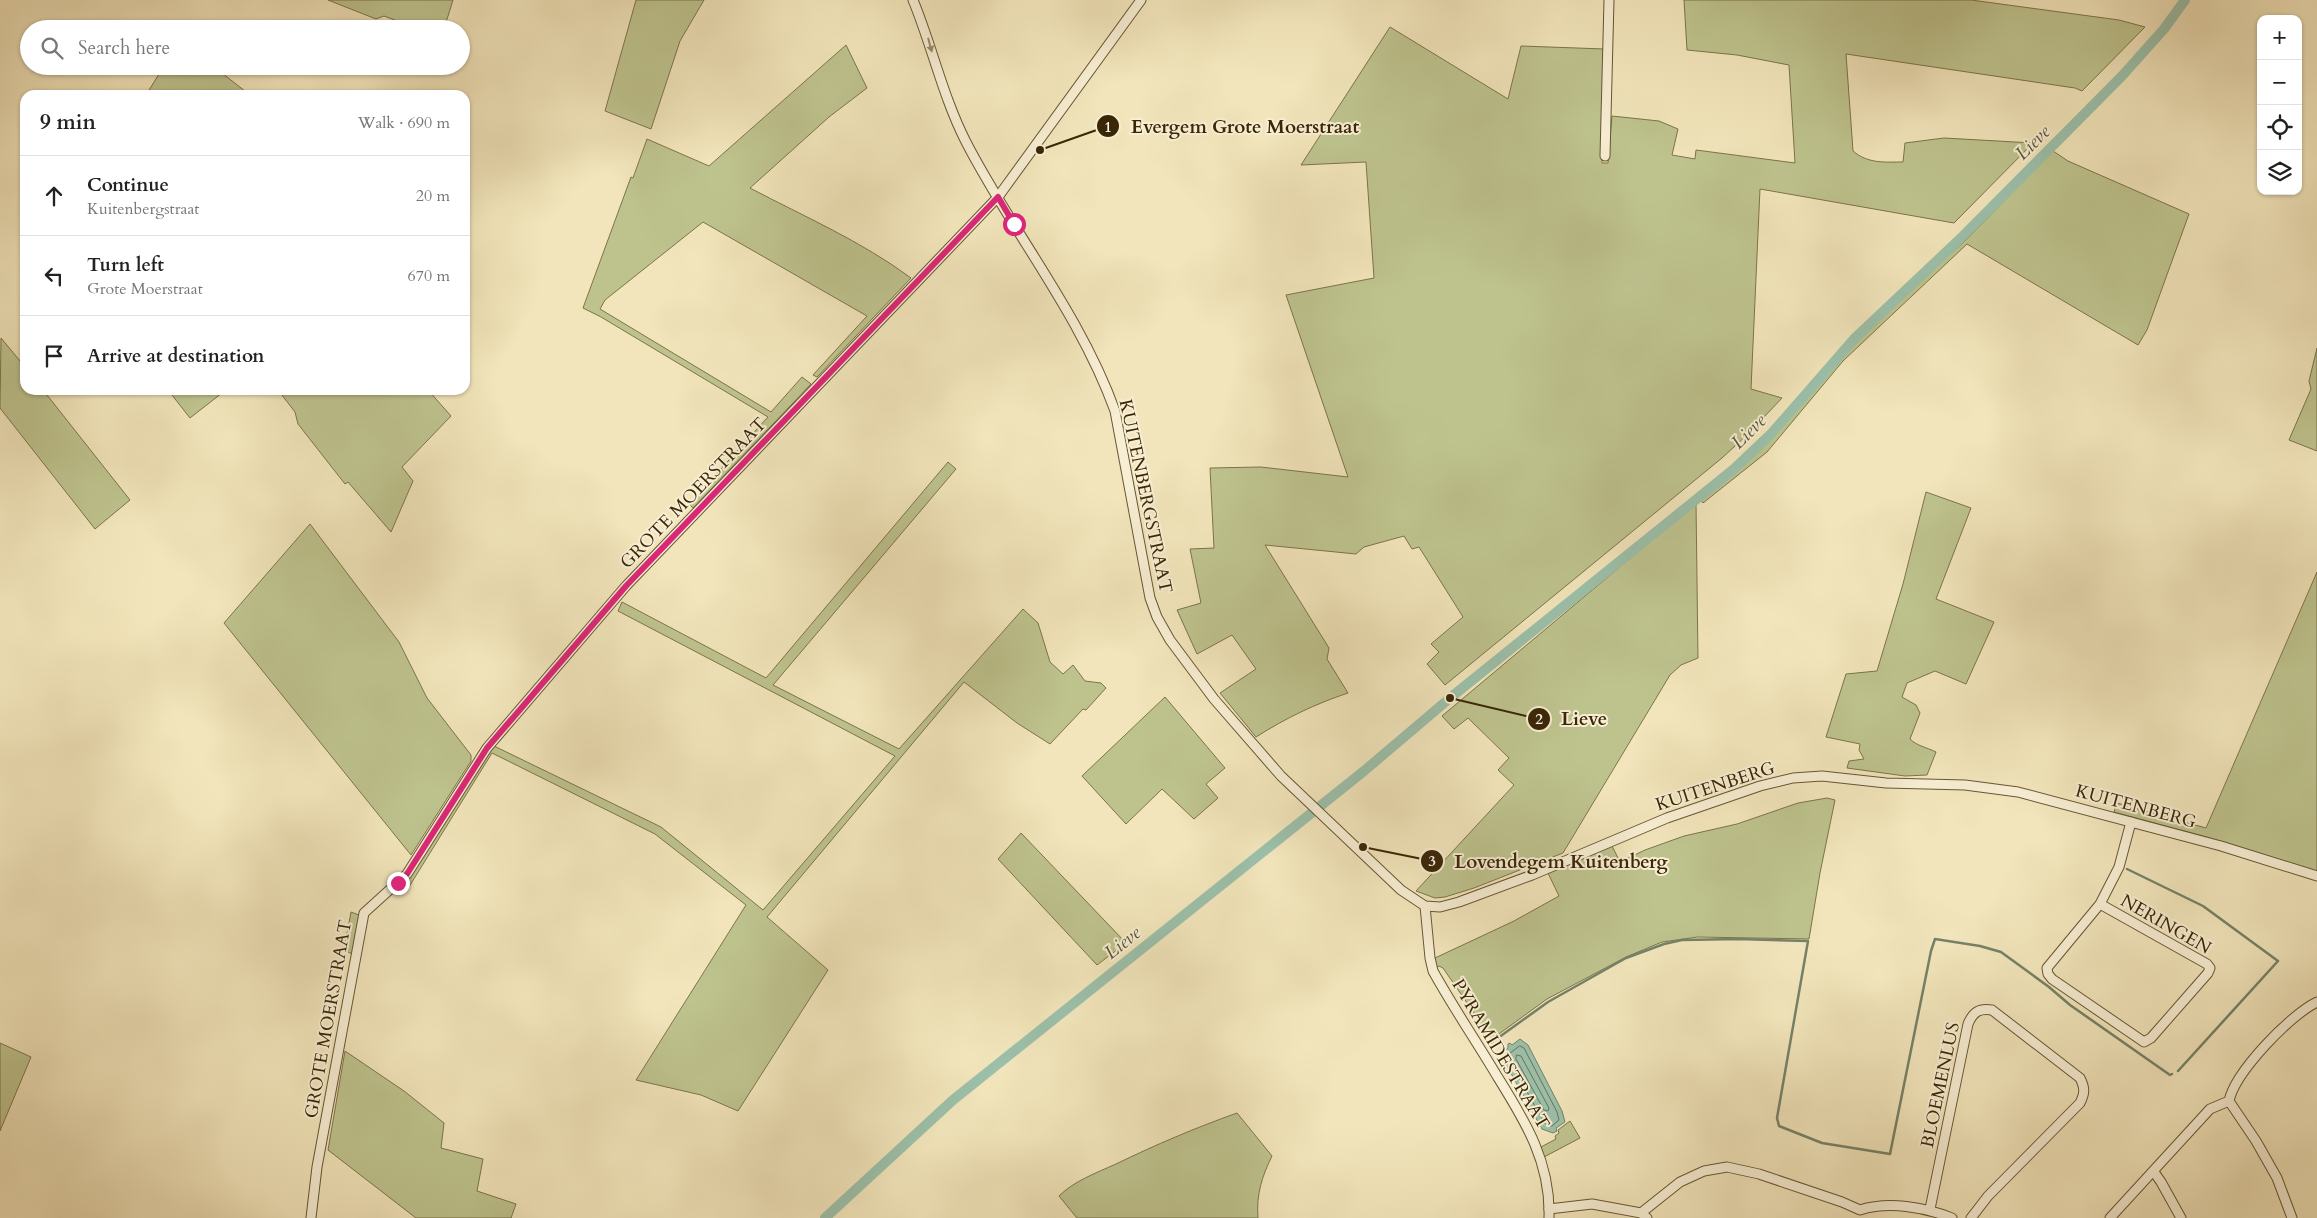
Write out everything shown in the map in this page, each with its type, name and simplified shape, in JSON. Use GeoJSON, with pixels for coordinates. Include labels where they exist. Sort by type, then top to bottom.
{"type":"FeatureCollection","features":[{"type":"Feature","properties":{"kind":"street","name":"KUITENBERGSTRAAT"},"geometry":{"type":"LineString","coordinates":[[913,0],[927,35],[935,64],[966,141],[1085,345],[1105,384],[1115,411],[1148,591],[1160,623],[1182,658],[1254,748],[1312,807],[1401,890],[1425,906]]}},
{"type":"Feature","properties":{"kind":"street","name":"GROTE MOERSTRAAT"},"geometry":{"type":"LineString","coordinates":[[311,1218],[318,1167],[364,913],[407,874],[487,748],[626,586],[998,197],[1140,0]]}},
{"type":"Feature","properties":{"kind":"street"},"geometry":{"type":"LineString","coordinates":[[1606,156],[1609,0]]}},
{"type":"Feature","properties":{"kind":"street","name":"KUITENBERG"},"geometry":{"type":"LineString","coordinates":[[1425,906],[1440,907],[1459,902],[1532,875],[1667,818],[1760,786],[1793,778],[1845,777],[1886,783],[1965,784],[1993,788],[2221,846],[2317,876]]}},
{"type":"Feature","properties":{"kind":"street","name":"NERINGEN"},"geometry":{"type":"LineString","coordinates":[[2100,904],[2207,964],[2210,968],[2208,973],[2151,1038],[2144,1042],[2052,979],[2047,971],[2047,968],[2100,904],[2119,867],[2132,822]]}},
{"type":"Feature","properties":{"kind":"street","name":"PYRAMIDESTRAAT"},"geometry":{"type":"LineString","coordinates":[[1425,906],[1433,971],[1522,1115],[1540,1153],[1546,1177],[1549,1214]]}},
{"type":"Feature","properties":{"kind":"street"},"geometry":{"type":"LineString","coordinates":[[2110,1218],[2210,1110],[2229,1101],[2233,1088],[2241,1075],[2292,1019],[2317,1002]]}},
{"type":"Feature","properties":{"kind":"street","name":"BLOEMENLUS"},"geometry":{"type":"LineString","coordinates":[[1930,1210],[1968,1024],[1975,1013],[1983,1009],[1992,1010],[2080,1078],[2084,1086],[2085,1095],[2080,1103],[1988,1196],[1971,1218]]}},
{"type":"Feature","properties":{"kind":"street"},"geometry":{"type":"LineString","coordinates":[[2229,1101],[2256,1140],[2277,1178],[2292,1218]]}},
{"type":"Feature","properties":{"kind":"street"},"geometry":{"type":"LineString","coordinates":[[1549,1214],[1592,1204],[1644,1215],[1680,1182],[1704,1171],[1727,1167],[1760,1174],[1842,1202],[1859,1214],[1870,1207],[1896,1207],[1930,1210],[1952,1218]]}},
{"type":"Feature","properties":{"kind":"street"},"geometry":{"type":"LineString","coordinates":[[2154,1172],[2162,1182],[2181,1218]]}},
{"type":"Feature","properties":{"kind":"shaded area"},"geometry":{"type":"Polygon","coordinates":[[[328,0],[453,0],[447,20],[394,20],[384,16],[376,19],[328,0]]]}},
{"type":"Feature","properties":{"kind":"shaded area"},"geometry":{"type":"Polygon","coordinates":[[[636,0],[704,0],[680,41],[651,129],[605,111],[636,0]]]}},
{"type":"Feature","properties":{"kind":"shaded area"},"geometry":{"type":"Polygon","coordinates":[[[1684,0],[1971,0],[2119,20],[2145,27],[2082,91],[2075,88],[1846,54],[1853,151],[1865,158],[1877,161],[1903,162],[1905,143],[1944,138],[2033,143],[1954,223],[1760,189],[1751,389],[1782,398],[1722,458],[1445,685],[1427,664],[1439,652],[1431,644],[1463,617],[1419,547],[1412,549],[1404,536],[1364,547],[1356,554],[1265,545],[1329,648],[1327,659],[1348,693],[1301,712],[1256,737],[1220,693],[1256,669],[1232,635],[1197,654],[1177,610],[1201,603],[1190,549],[1214,548],[1210,468],[1261,467],[1348,477],[1286,295],[1374,278],[1366,162],[1301,165],[1390,27],[1508,99],[1521,46],[1605,49],[1602,163],[1608,163],[1612,116],[1659,121],[1678,129],[1672,155],[1695,159],[1696,150],[1795,163],[1789,65],[1737,55],[1687,50],[1684,0]]]}},
{"type":"Feature","properties":{"kind":"shaded area"},"geometry":{"type":"Polygon","coordinates":[[[846,45],[867,88],[829,117],[750,188],[853,241],[911,278],[817,377],[813,375],[867,316],[703,222],[605,300],[600,309],[771,412],[802,377],[811,384],[693,508],[689,504],[768,417],[583,308],[631,177],[633,178],[647,139],[709,166],[846,45]]]}},
{"type":"Feature","properties":{"kind":"shaded area"},"geometry":{"type":"Polygon","coordinates":[[[158,75],[224,75],[244,90],[149,90],[158,75]]]}},
{"type":"Feature","properties":{"kind":"shaded area"},"geometry":{"type":"Polygon","coordinates":[[[2053,151],[2068,161],[2189,214],[2147,330],[2138,345],[1967,244],[1843,361],[1767,452],[1703,503],[1700,499],[1735,473],[1772,437],[1834,364],[1913,286],[1964,242],[2053,151]]]}},
{"type":"Feature","properties":{"kind":"shaded area"},"geometry":{"type":"Polygon","coordinates":[[[1,338],[20,361],[20,395],[47,395],[130,500],[95,529],[0,408],[1,338]]]}},
{"type":"Feature","properties":{"kind":"shaded area"},"geometry":{"type":"Polygon","coordinates":[[[2317,348],[2317,451],[2289,440],[2311,389],[2309,381],[2317,348]]]}},
{"type":"Feature","properties":{"kind":"shaded area"},"geometry":{"type":"Polygon","coordinates":[[[172,395],[219,395],[190,418],[172,395]]]}},
{"type":"Feature","properties":{"kind":"shaded area"},"geometry":{"type":"Polygon","coordinates":[[[282,395],[432,395],[451,416],[402,467],[413,481],[391,532],[348,482],[345,484],[298,424],[295,412],[282,395]]]}},
{"type":"Feature","properties":{"kind":"shaded area"},"geometry":{"type":"Polygon","coordinates":[[[948,462],[956,469],[773,685],[899,749],[1023,609],[1038,623],[1050,662],[1063,674],[1073,665],[1085,681],[1101,683],[1106,688],[1050,744],[1017,723],[964,682],[767,917],[828,970],[738,1111],[701,1095],[636,1080],[746,905],[655,834],[492,753],[407,890],[400,891],[398,886],[494,746],[661,827],[763,910],[895,756],[618,611],[622,602],[766,678],[948,462]]]}},
{"type":"Feature","properties":{"kind":"shaded area"},"geometry":{"type":"Polygon","coordinates":[[[1926,492],[1971,508],[1936,599],[1994,622],[1966,684],[1935,671],[1907,683],[1902,697],[1916,705],[1920,713],[1910,739],[1936,752],[1927,775],[1905,776],[1847,768],[1849,761],[1864,759],[1859,750],[1860,744],[1826,737],[1846,674],[1877,671],[1903,584],[1926,492]]]}},
{"type":"Feature","properties":{"kind":"shaded area"},"geometry":{"type":"Polygon","coordinates":[[[1696,503],[1698,658],[1681,665],[1670,675],[1563,853],[1474,888],[1445,897],[1435,898],[1416,891],[1514,785],[1498,770],[1509,758],[1468,718],[1454,729],[1442,716],[1696,503]]]}},
{"type":"Feature","properties":{"kind":"shaded area"},"geometry":{"type":"Polygon","coordinates":[[[310,524],[399,642],[427,698],[471,755],[471,761],[411,855],[224,623],[310,524]]]}},
{"type":"Feature","properties":{"kind":"shaded area"},"geometry":{"type":"Polygon","coordinates":[[[2317,572],[2317,872],[2203,836],[2114,812],[2117,803],[2206,828],[2317,572]]]}},
{"type":"Feature","properties":{"kind":"shaded area"},"geometry":{"type":"Polygon","coordinates":[[[1165,697],[1225,768],[1206,784],[1218,798],[1194,819],[1162,789],[1126,824],[1082,776],[1165,697]]]}},
{"type":"Feature","properties":{"kind":"shaded area"},"geometry":{"type":"Polygon","coordinates":[[[1827,798],[1835,800],[1809,939],[1698,937],[1662,942],[1626,957],[1547,999],[1492,1039],[1443,968],[1439,966],[1436,968],[1435,958],[1514,921],[1559,896],[1547,871],[1611,844],[1620,862],[1645,850],[1684,836],[1737,824],[1798,803],[1827,798]]]}},
{"type":"Feature","properties":{"kind":"shaded area"},"geometry":{"type":"Polygon","coordinates":[[[1021,833],[1126,943],[1097,965],[998,859],[1021,833]]]}},
{"type":"Feature","properties":{"kind":"shaded area"},"geometry":{"type":"Polygon","coordinates":[[[351,912],[359,915],[352,954],[344,950],[351,912]]]}},
{"type":"Feature","properties":{"kind":"shaded area"},"geometry":{"type":"Polygon","coordinates":[[[0,1043],[31,1057],[0,1131],[0,1043]]]}},
{"type":"Feature","properties":{"kind":"shaded area"},"geometry":{"type":"Polygon","coordinates":[[[345,1051],[404,1091],[444,1123],[441,1148],[483,1159],[477,1191],[516,1204],[511,1218],[416,1218],[328,1150],[345,1051]]]}},
{"type":"Feature","properties":{"kind":"shaded area"},"geometry":{"type":"Polygon","coordinates":[[[1237,1113],[1272,1156],[1260,1186],[1258,1218],[1077,1218],[1059,1196],[1071,1186],[1093,1174],[1175,1137],[1237,1113]]]}},
{"type":"Feature","properties":{"kind":"shaded area"},"geometry":{"type":"Polygon","coordinates":[[[1570,1121],[1580,1138],[1544,1157],[1541,1147],[1556,1139],[1555,1136],[1559,1133],[1558,1130],[1570,1121]]]}},
{"type":"Feature","properties":{"kind":"water"},"geometry":{"type":"Polygon","coordinates":[[[1520,1039],[1528,1045],[1562,1111],[1565,1122],[1556,1128],[1557,1131],[1553,1133],[1542,1129],[1503,1059],[1502,1053],[1508,1048],[1508,1044],[1512,1045],[1520,1039]]]}},
{"type":"Feature","properties":{"kind":"waterway","name":"Lieve"},"geometry":{"type":"LineString","coordinates":[[825,1218],[953,1100],[1364,771],[1450,698],[1734,469],[1771,434],[1854,339],[1961,238],[2122,76],[2164,29],[2185,0]]}},
{"type":"Feature","properties":{"kind":"waterway"},"geometry":{"type":"LineString","coordinates":[[2127,869],[2203,906],[2278,961],[2178,1071]]}},
{"type":"Feature","properties":{"kind":"waterway"},"geometry":{"type":"LineString","coordinates":[[1491,1043],[1548,1002],[1626,958],[1664,944],[1682,940],[1808,941],[1777,1118],[1779,1126],[1822,1143],[1890,1154],[1935,939],[1980,946],[2001,952],[2070,1005],[2170,1075],[2172,1074]]}},
{"type":"Feature","properties":{"kind":"place","name":"Evergem Grote Moerstraat"},"geometry":{"type":"Point","coordinates":[1040,150]}},
{"type":"Feature","properties":{"kind":"place","name":"Lieve"},"geometry":{"type":"Point","coordinates":[1450,698]}},
{"type":"Feature","properties":{"kind":"place","name":"Lovendegem Kuitenberg"},"geometry":{"type":"Point","coordinates":[1363,847]}},
{"type":"Feature","properties":{"kind":"route"},"geometry":{"type":"LineString","coordinates":[[398,883],[407,874],[487,748],[626,586],[998,197],[1014,224]]}}]}
